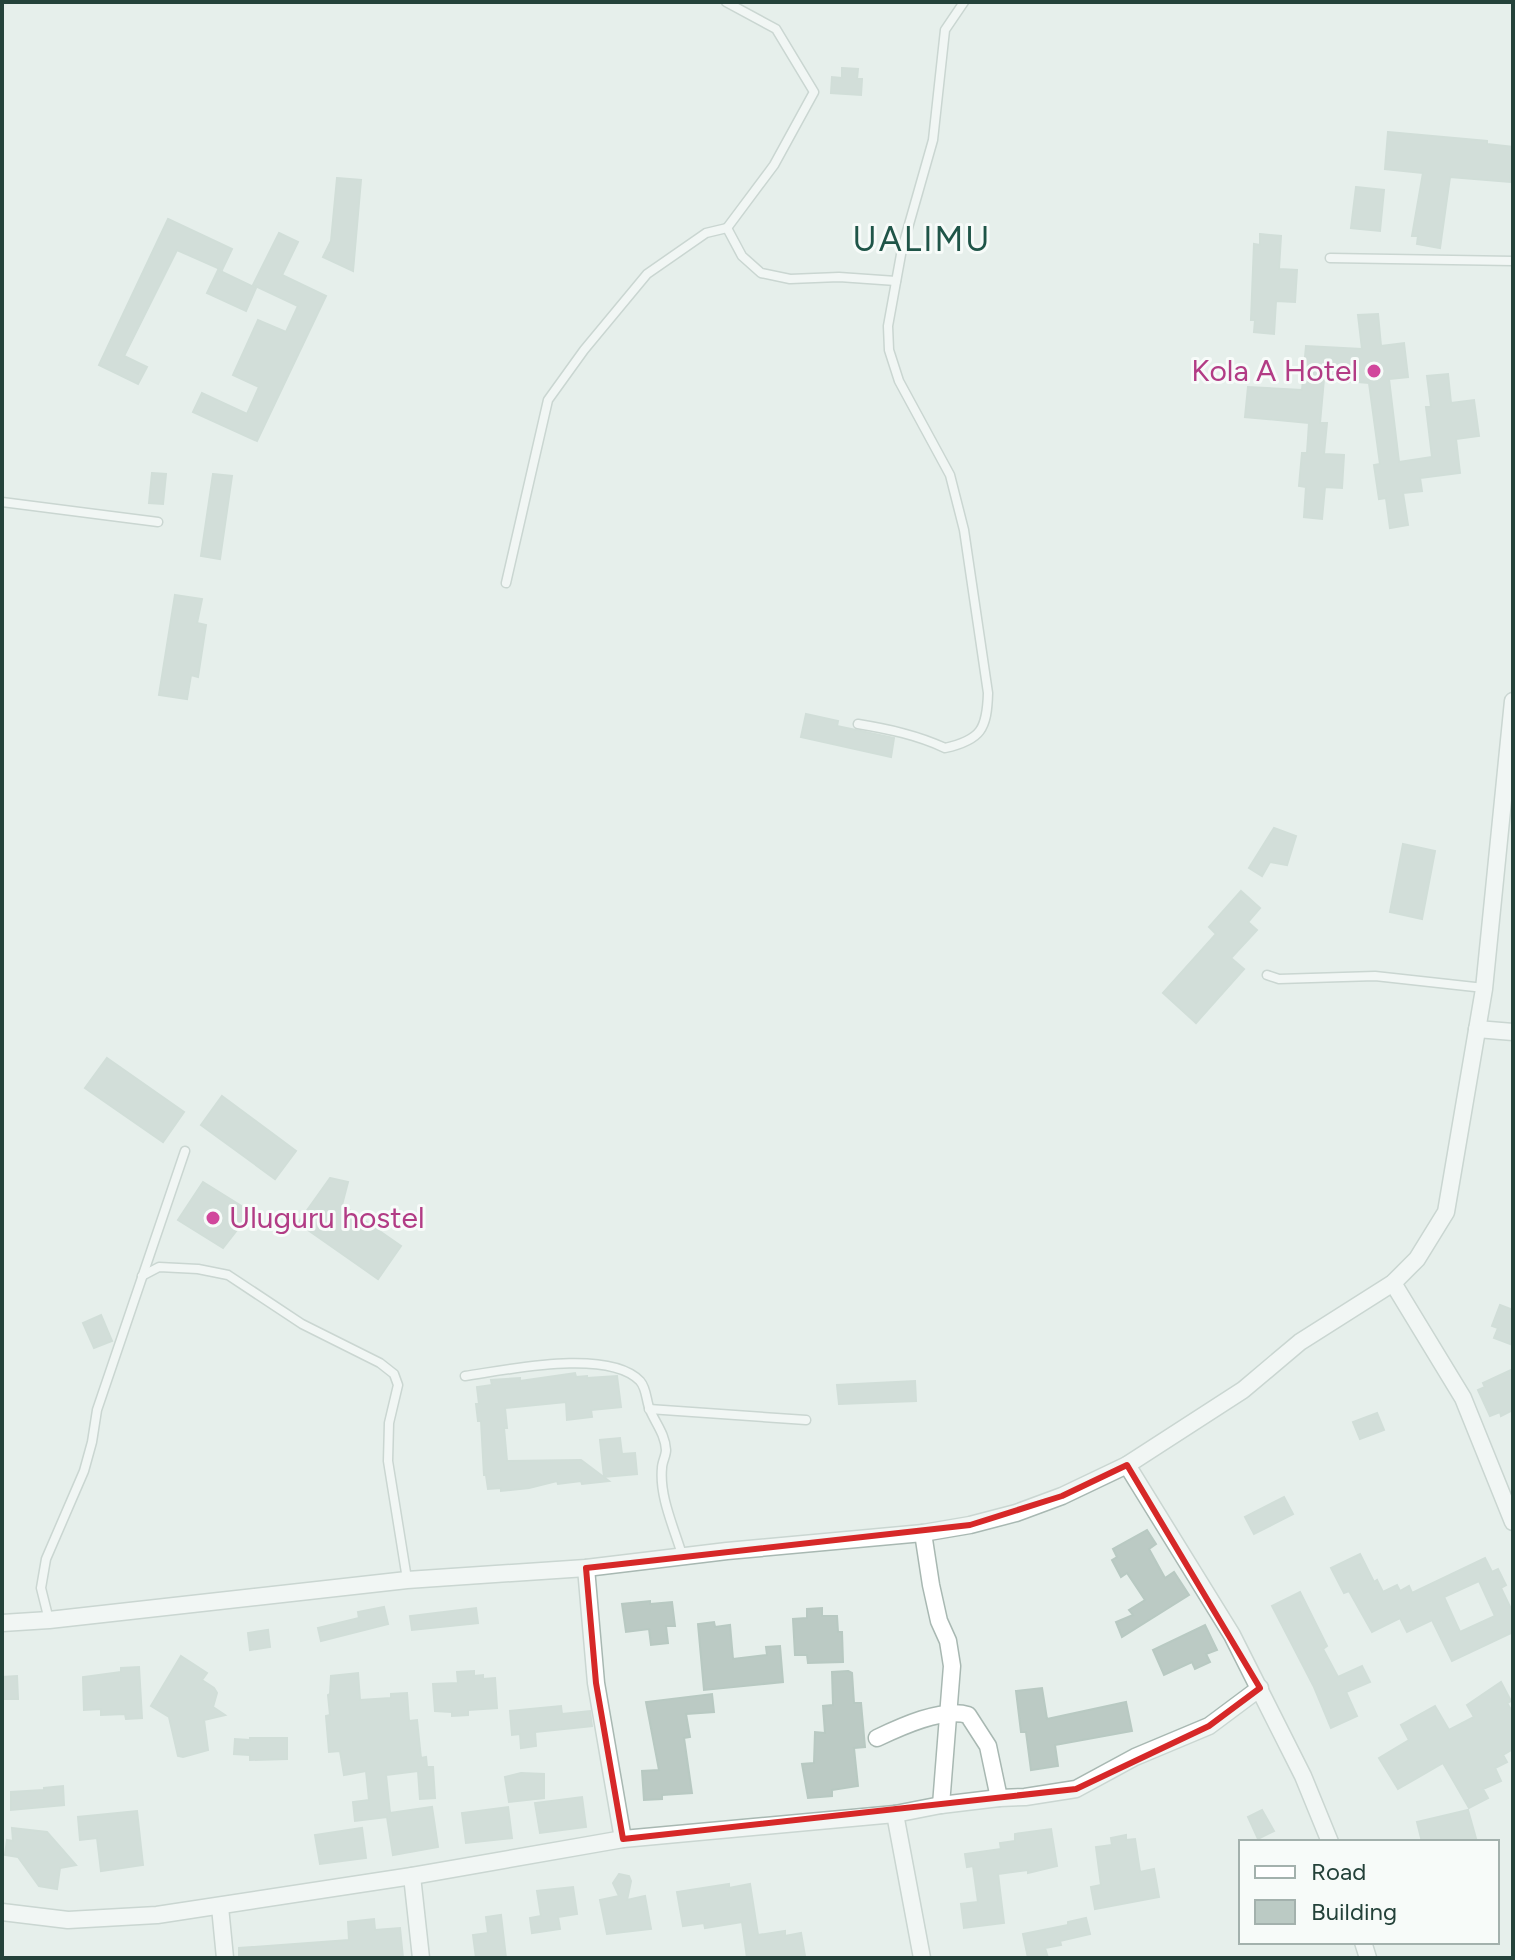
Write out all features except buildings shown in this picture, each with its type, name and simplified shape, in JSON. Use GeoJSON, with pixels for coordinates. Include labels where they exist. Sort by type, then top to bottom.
{"type":"FeatureCollection","features":[{"type":"Feature","properties":{"kind":"street"},"geometry":{"type":"LineString","coordinates":[[2,1623],[407,1580],[586,1568],[923,1533],[1016,1513],[1062,1496],[1127,1465],[1243,1390],[1300,1342],[1393,1283],[1417,1259],[1446,1212],[1484,989],[1513,701]]}},
{"type":"Feature","properties":{"kind":"street"},"geometry":{"type":"LineString","coordinates":[[1477,1029],[1513,1032]]}},
{"type":"Feature","properties":{"kind":"street"},"geometry":{"type":"LineString","coordinates":[[1393,1283],[1463,1398],[1513,1522]]}},
{"type":"Feature","properties":{"kind":"street"},"geometry":{"type":"LineString","coordinates":[[1127,1465],[1199,1579],[1260,1688],[1303,1776],[1329,1840]]}},
{"type":"Feature","properties":{"kind":"street"},"geometry":{"type":"LineString","coordinates":[[923,1533],[939,1621],[951,1655],[941,1805]]}},
{"type":"Feature","properties":{"kind":"street"},"geometry":{"type":"LineString","coordinates":[[586,1568],[596,1683],[623,1839]]}},
{"type":"Feature","properties":{"kind":"street"},"geometry":{"type":"LineString","coordinates":[[2,1912],[68,1920],[97,1920],[220,1907],[623,1839],[895,1814],[941,1805],[1076,1789],[1135,1757],[1209,1726],[1260,1688]]}},
{"type":"Feature","properties":{"kind":"street"},"geometry":{"type":"LineString","coordinates":[[877,1738],[906,1724],[948,1714],[968,1715],[988,1746],[999,1798]]}},
{"type":"Feature","properties":{"kind":"street"},"geometry":{"type":"LineString","coordinates":[[895,1814],[922,1958]]}},
{"type":"Feature","properties":{"kind":"street"},"geometry":{"type":"LineString","coordinates":[[412,1876],[421,1958]]}},
{"type":"Feature","properties":{"kind":"street"},"geometry":{"type":"LineString","coordinates":[[220,1907],[225,1958]]}},
{"type":"Feature","properties":{"kind":"lane"},"geometry":{"type":"LineString","coordinates":[[506,583],[548,400],[584,350],[647,274],[706,233],[727,228],[774,165],[814,92],[776,29],[726,2]]}},
{"type":"Feature","properties":{"kind":"lane"},"geometry":{"type":"LineString","coordinates":[[858,724],[904,733],[945,748],[978,735],[985,725],[988,711],[964,530],[950,475],[899,381],[889,350],[888,326],[902,249],[933,140],[945,30],[964,2]]}},
{"type":"Feature","properties":{"kind":"lane"},"geometry":{"type":"LineString","coordinates":[[727,228],[742,256],[761,273],[790,279],[839,277],[896,281]]}},
{"type":"Feature","properties":{"kind":"lane"},"geometry":{"type":"LineString","coordinates":[[1330,258],[1513,261]]}},
{"type":"Feature","properties":{"kind":"lane"},"geometry":{"type":"LineString","coordinates":[[2,502],[158,522]]}},
{"type":"Feature","properties":{"kind":"lane"},"geometry":{"type":"LineString","coordinates":[[1267,975],[1279,979],[1375,976],[1484,989]]}},
{"type":"Feature","properties":{"kind":"lane"},"geometry":{"type":"LineString","coordinates":[[49,1620],[41,1588],[46,1559],[84,1471],[97,1410],[185,1151]]}},
{"type":"Feature","properties":{"kind":"lane"},"geometry":{"type":"LineString","coordinates":[[142,1276],[159,1267],[198,1269],[228,1275],[302,1324],[380,1363],[394,1374],[398,1385],[389,1423],[388,1461],[407,1580]]}},
{"type":"Feature","properties":{"kind":"lane"},"geometry":{"type":"LineString","coordinates":[[465,1376],[524,1367],[577,1364],[615,1367],[640,1381],[649,1409],[663,1436],[666,1452],[662,1468],[665,1496],[684,1558]]}},
{"type":"Feature","properties":{"kind":"lane"},"geometry":{"type":"LineString","coordinates":[[649,1409],[806,1420]]}},
{"type":"Feature","properties":{"kind":"highlighted area"},"geometry":{"type":"Polygon","coordinates":[[[1127,1465],[1260,1688],[1209,1726],[1076,1789],[623,1839],[596,1683],[586,1568],[970,1525],[1062,1496],[1127,1465]]]}},
{"type":"Feature","properties":{"kind":"place","name":"Kola A Hotel"},"geometry":{"type":"Point","coordinates":[1374,371]}},
{"type":"Feature","properties":{"kind":"place","name":"Uluguru hostel"},"geometry":{"type":"Point","coordinates":[213,1218]}},
{"type":"Feature","properties":{"kind":"district","name":"UALIMU"},"geometry":{"type":"Point","coordinates":[922,239]}}]}
